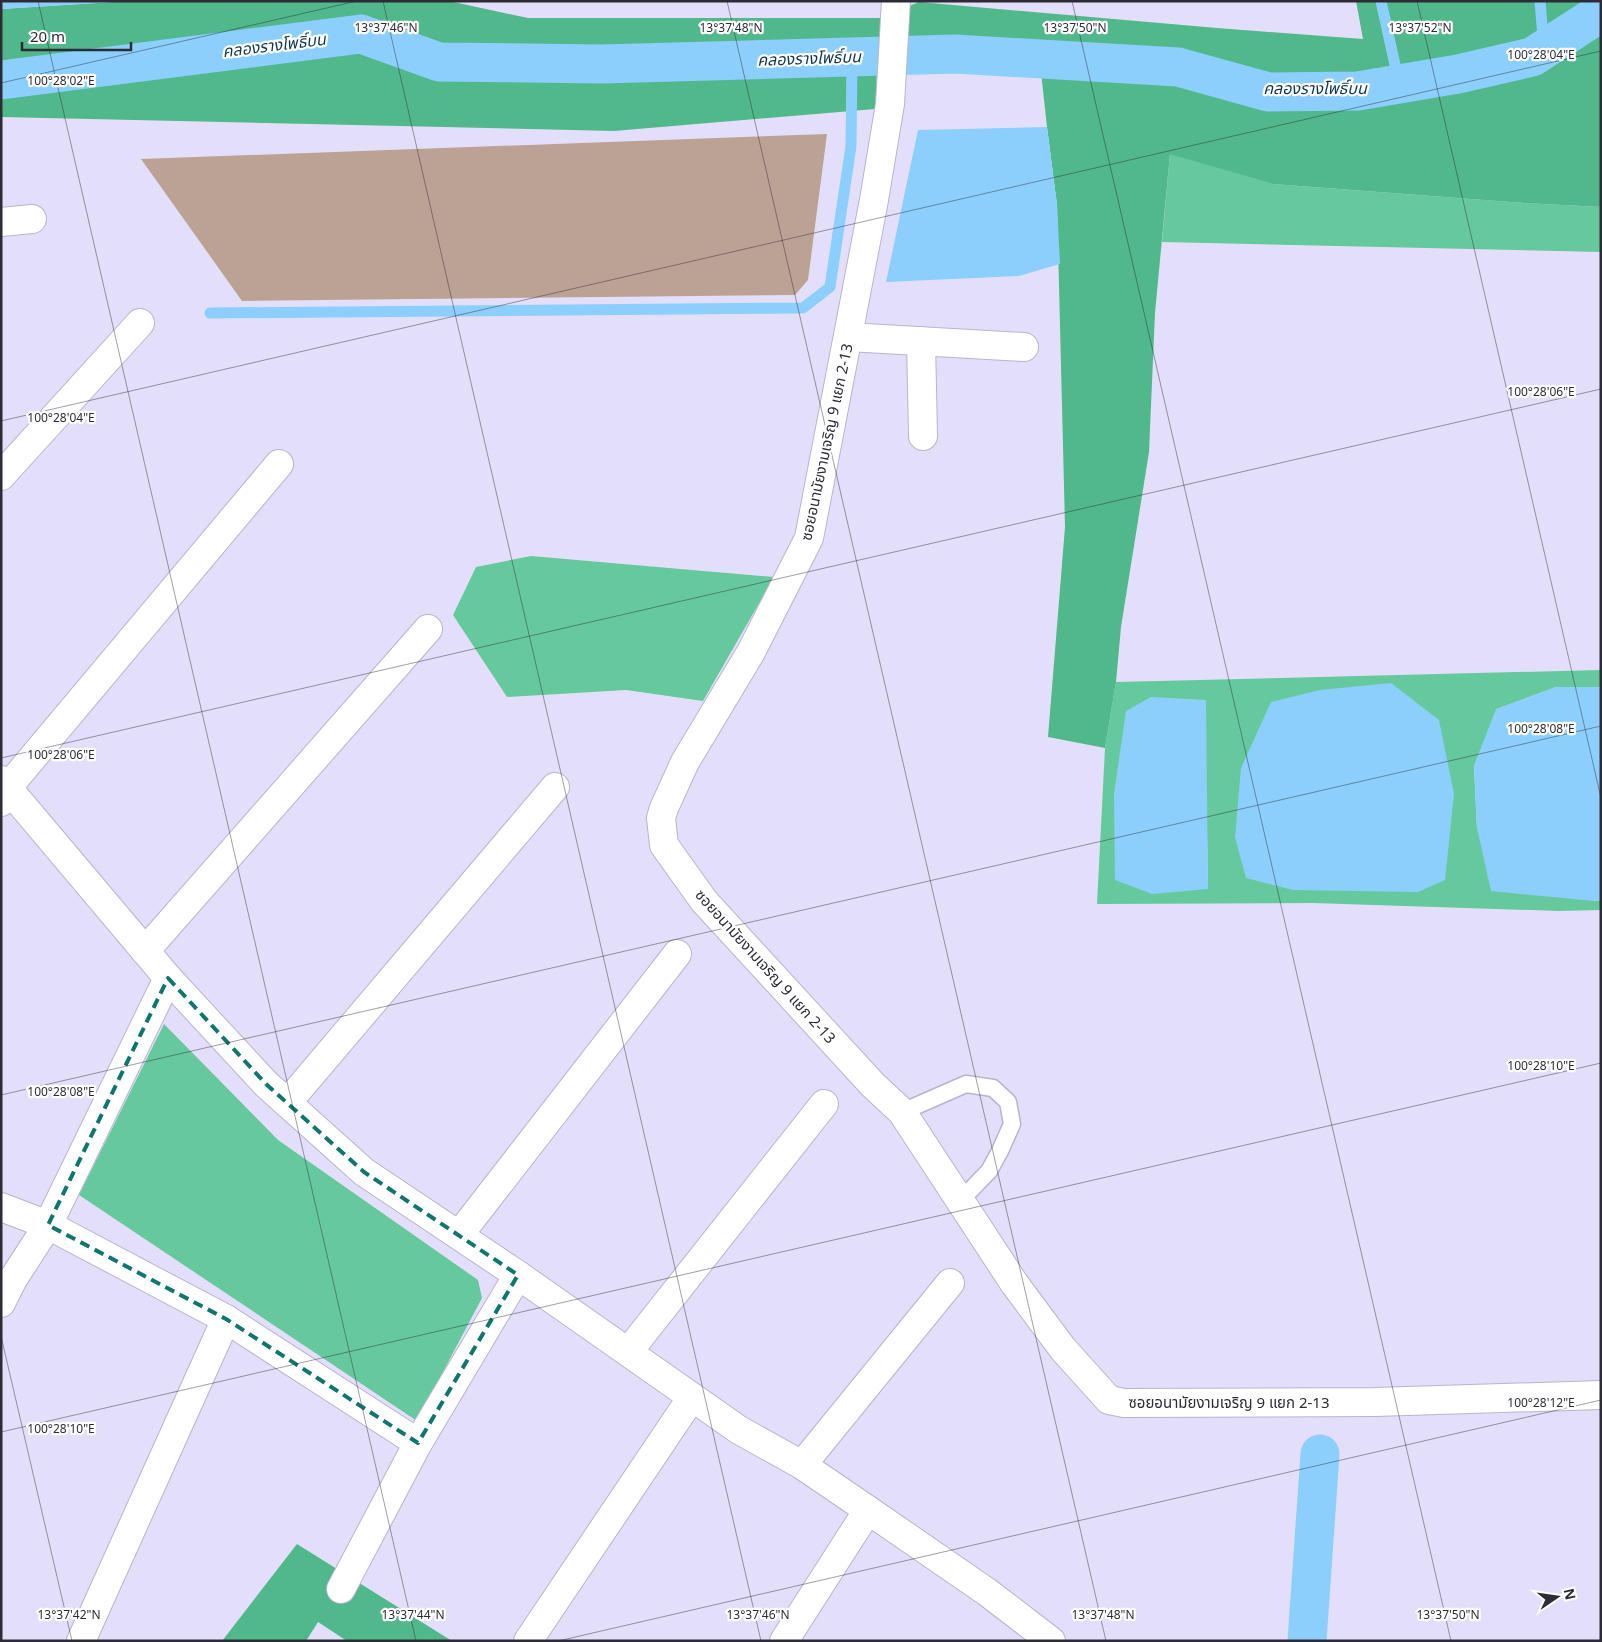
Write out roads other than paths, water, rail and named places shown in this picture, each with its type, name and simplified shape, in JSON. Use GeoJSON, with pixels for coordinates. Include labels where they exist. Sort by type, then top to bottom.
{"type":"FeatureCollection","features":[{"type":"Feature","properties":{"kind":"street","name":"ซอยอนามัยงามเจริญ 9 แยก 2-13"},"geometry":{"type":"LineString","coordinates":[[896,1],[890,104],[809,538],[751,652],[685,762],[661,818],[664,846],[704,901],[873,1085],[902,1112],[1014,1283],[1089,1379],[1109,1400],[1124,1403],[1365,1402],[1601,1395]]}},
{"type":"Feature","properties":{"kind":"street"},"geometry":{"type":"LineString","coordinates":[[1,222],[32,219]]}},
{"type":"Feature","properties":{"kind":"street"},"geometry":{"type":"LineString","coordinates":[[1,476],[140,323]]}},
{"type":"Feature","properties":{"kind":"street"},"geometry":{"type":"LineString","coordinates":[[848,337],[1024,347]]}},
{"type":"Feature","properties":{"kind":"street"},"geometry":{"type":"LineString","coordinates":[[921,341],[923,436]]}},
{"type":"Feature","properties":{"kind":"street"},"geometry":{"type":"LineString","coordinates":[[280,464],[3,790],[168,978],[266,1084],[364,1172],[518,1275],[740,1430],[802,1465],[987,1592],[1021,1632],[1051,1641]]}},
{"type":"Feature","properties":{"kind":"street"},"geometry":{"type":"LineString","coordinates":[[145,951],[428,630]]}},
{"type":"Feature","properties":{"kind":"street"},"geometry":{"type":"LineString","coordinates":[[287,1103],[555,787]]}},
{"type":"Feature","properties":{"kind":"street"},"geometry":{"type":"LineString","coordinates":[[459,1235],[678,954]]}},
{"type":"Feature","properties":{"kind":"street"},"geometry":{"type":"LineString","coordinates":[[1,1303],[13,1279],[48,1225],[168,978]]}},
{"type":"Feature","properties":{"kind":"street"},"geometry":{"type":"LineString","coordinates":[[628,1352],[824,1104]]}},
{"type":"Feature","properties":{"kind":"street"},"geometry":{"type":"LineString","coordinates":[[1,1207],[48,1225],[226,1319],[418,1443]]}},
{"type":"Feature","properties":{"kind":"street"},"geometry":{"type":"LineString","coordinates":[[341,1589],[418,1443],[518,1275]]}},
{"type":"Feature","properties":{"kind":"street"},"geometry":{"type":"LineString","coordinates":[[802,1465],[950,1283]]}},
{"type":"Feature","properties":{"kind":"street"},"geometry":{"type":"LineString","coordinates":[[81,1641],[226,1319]]}},
{"type":"Feature","properties":{"kind":"street"},"geometry":{"type":"LineString","coordinates":[[528,1641],[692,1397]]}},
{"type":"Feature","properties":{"kind":"street"},"geometry":{"type":"LineString","coordinates":[[784,1641],[868,1510]]}},
{"type":"Feature","properties":{"kind":"lane"},"geometry":{"type":"LineString","coordinates":[[902,1112],[966,1084],[993,1088],[1008,1102],[1012,1124],[1000,1151],[989,1170],[960,1201]]}},
{"type":"Feature","properties":{"kind":"water"},"geometry":{"type":"Polygon","coordinates":[[[1,1],[128,1],[1,9],[1,1]]]}},
{"type":"Feature","properties":{"kind":"water"},"geometry":{"type":"Polygon","coordinates":[[[1047,127],[1057,205],[1060,264],[1019,276],[886,282],[918,130],[1047,127]]]}},
{"type":"Feature","properties":{"kind":"water"},"geometry":{"type":"Polygon","coordinates":[[[1391,683],[1439,720],[1454,794],[1445,880],[1418,892],[1293,890],[1246,878],[1235,837],[1241,768],[1271,702],[1320,690],[1391,683]]]}},
{"type":"Feature","properties":{"kind":"water"},"geometry":{"type":"Polygon","coordinates":[[[1556,687],[1601,687],[1601,900],[1594,901],[1491,891],[1477,828],[1474,766],[1496,709],[1556,687]]]}},
{"type":"Feature","properties":{"kind":"water"},"geometry":{"type":"Polygon","coordinates":[[[1151,697],[1206,700],[1208,889],[1152,894],[1115,880],[1114,794],[1126,711],[1151,697]]]}},
{"type":"Feature","properties":{"kind":"waterway"},"geometry":{"type":"LineString","coordinates":[[1381,1],[1399,83]]}},
{"type":"Feature","properties":{"kind":"waterway"},"geometry":{"type":"LineString","coordinates":[[1540,1],[1544,49]]}},
{"type":"Feature","properties":{"kind":"waterway","name":"คลองรางโพธิ์บน"},"geometry":{"type":"LineString","coordinates":[[1,80],[361,34],[439,62],[602,64],[955,54],[1178,67],[1268,92],[1358,91],[1458,74],[1532,57],[1594,17],[1601,8]]}},
{"type":"Feature","properties":{"kind":"waterway"},"geometry":{"type":"LineString","coordinates":[[210,313],[803,308],[830,287],[851,146],[852,57]]}},
{"type":"Feature","properties":{"kind":"waterway"},"geometry":{"type":"LineString","coordinates":[[1307,1641],[1320,1454]]}}]}
